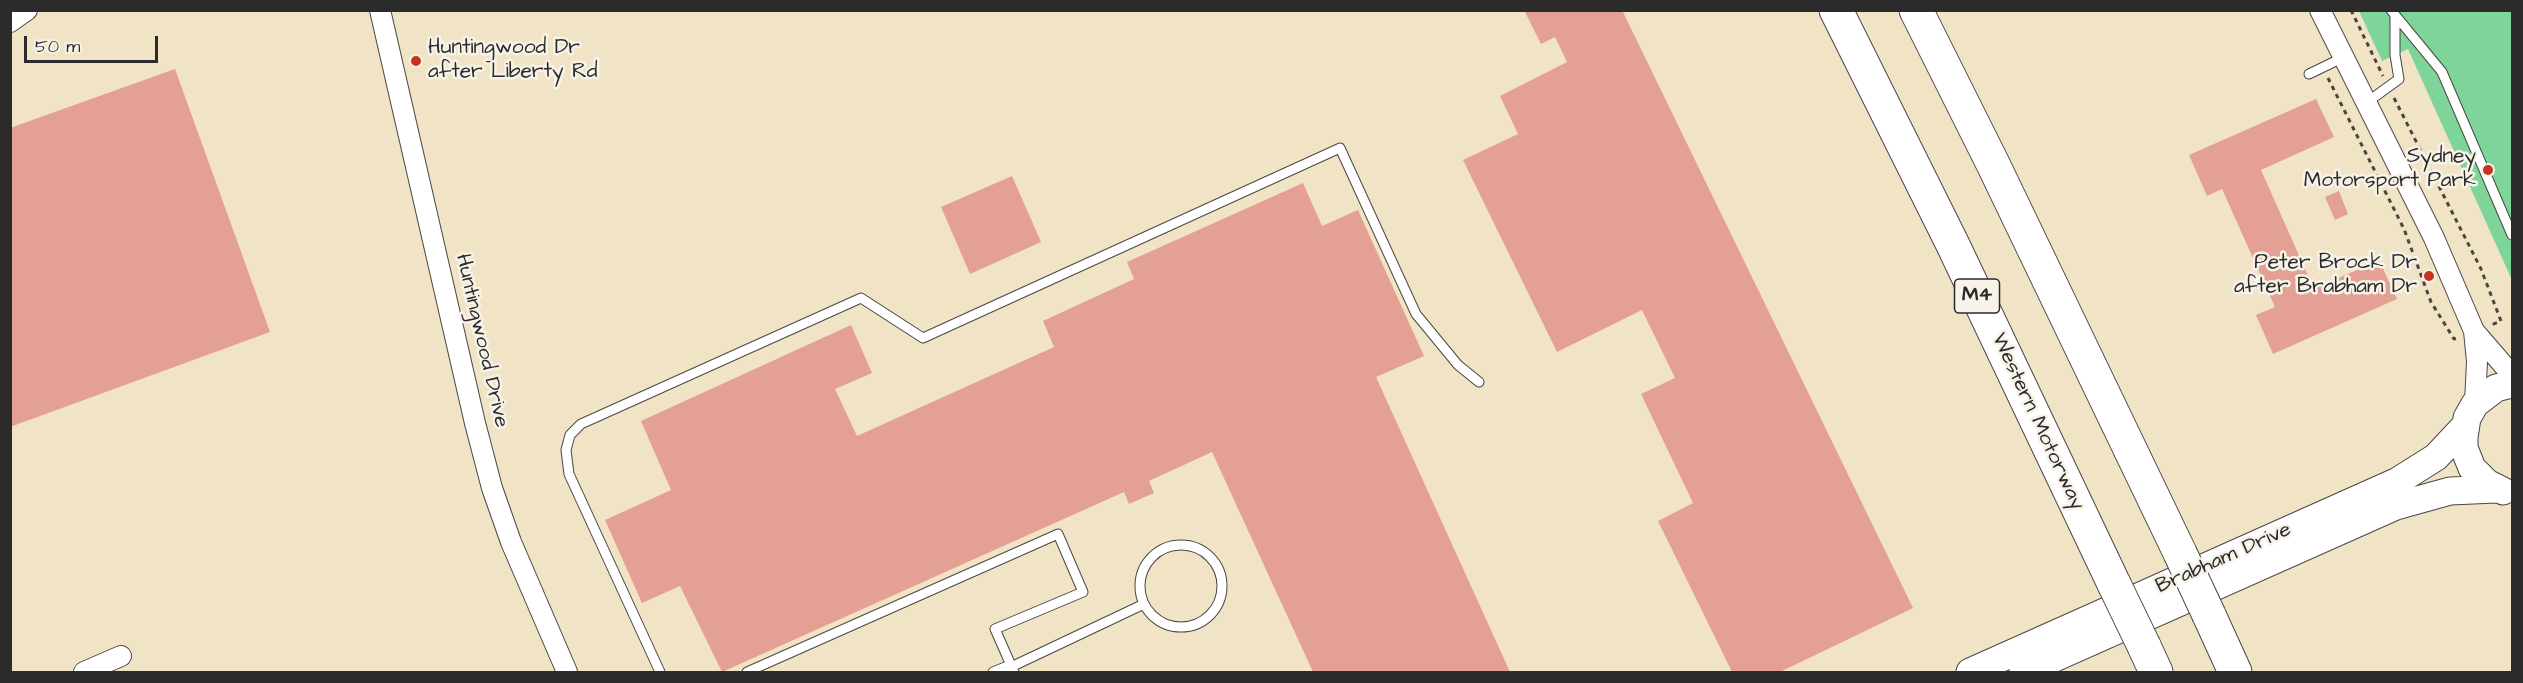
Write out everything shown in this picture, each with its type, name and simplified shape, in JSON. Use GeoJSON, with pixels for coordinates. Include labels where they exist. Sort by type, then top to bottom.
{"type":"FeatureCollection","features":[{"type":"Feature","properties":{"kind":"highway","name":"Western Motorway"},"geometry":{"type":"LineString","coordinates":[[1836,10],[1958,256],[2150,659]]}},
{"type":"Feature","properties":{"kind":"highway"},"geometry":{"type":"LineString","coordinates":[[1917,10],[1998,174],[2235,672]]}},
{"type":"Feature","properties":{"kind":"main road","name":"Brabham Drive"},"geometry":{"type":"LineString","coordinates":[[1970,672],[2417,471],[2436,457],[2470,415],[2496,388],[2512,384]]}},
{"type":"Feature","properties":{"kind":"main road"},"geometry":{"type":"LineString","coordinates":[[2470,415],[2464,448],[2472,468],[2487,483],[2506,492]]}},
{"type":"Feature","properties":{"kind":"main road","name":"Brabham Drive"},"geometry":{"type":"LineString","coordinates":[[2023,672],[2396,506],[2450,491],[2506,492]]}},
{"type":"Feature","properties":{"kind":"street"},"geometry":{"type":"LineString","coordinates":[[10,22],[27,10]]}},
{"type":"Feature","properties":{"kind":"street","name":"Huntingwood Drive"},"geometry":{"type":"LineString","coordinates":[[380,10],[489,478],[511,542],[567,672]]}},
{"type":"Feature","properties":{"kind":"street"},"geometry":{"type":"LineString","coordinates":[[2320,10],[2434,238],[2474,331],[2512,375]]}},
{"type":"Feature","properties":{"kind":"street"},"geometry":{"type":"LineString","coordinates":[[2470,415],[2477,361],[2474,331]]}},
{"type":"Feature","properties":{"kind":"street"},"geometry":{"type":"LineString","coordinates":[[84,672],[121,656]]}},
{"type":"Feature","properties":{"kind":"lane"},"geometry":{"type":"LineString","coordinates":[[2366,103],[2399,79],[2395,55],[2393,13]]}},
{"type":"Feature","properties":{"kind":"lane"},"geometry":{"type":"LineString","coordinates":[[2393,13],[2442,72],[2512,236]]}},
{"type":"Feature","properties":{"kind":"lane"},"geometry":{"type":"LineString","coordinates":[[2309,74],[2342,58]]}},
{"type":"Feature","properties":{"kind":"lane"},"geometry":{"type":"LineString","coordinates":[[660,672],[569,474],[566,450],[570,435],[581,424],[861,298],[923,338],[1340,148],[1416,314],[1458,365],[1479,382]]}},
{"type":"Feature","properties":{"kind":"lane"},"geometry":{"type":"LineString","coordinates":[[747,672],[1058,534],[1083,592],[995,629],[1012,668]]}},
{"type":"Feature","properties":{"kind":"lane"},"geometry":{"type":"LineString","coordinates":[[1180,545],[1199,550],[1215,563],[1222,582],[1219,602],[1214,611],[1198,624],[1173,627],[1151,615],[1144,604],[1140,584],[1142,574],[1152,556],[1160,550],[1180,545]]}},
{"type":"Feature","properties":{"kind":"lane"},"geometry":{"type":"LineString","coordinates":[[993,672],[1012,668],[1144,604]]}},
{"type":"Feature","properties":{"kind":"path"},"geometry":{"type":"LineString","coordinates":[[2351,10],[2481,269],[2501,321]]}},
{"type":"Feature","properties":{"kind":"path"},"geometry":{"type":"LineString","coordinates":[[2323,68],[2404,229],[2431,302],[2454,339]]}},
{"type":"Feature","properties":{"kind":"green space","name":"Sydney Motorsport Park"},"geometry":{"type":"Polygon","coordinates":[[[2359,11],[2512,11],[2512,280],[2408,49],[2382,61],[2359,11]]]}},
{"type":"Feature","properties":{"kind":"building"},"geometry":{"type":"Polygon","coordinates":[[[1524,10],[1622,10],[1913,608],[1780,672],[1732,672],[1658,521],[1693,503],[1641,394],[1675,378],[1642,310],[1557,352],[1463,160],[1518,134],[1500,96],[1567,62],[1555,37],[1541,44],[1524,10]]]}},
{"type":"Feature","properties":{"kind":"building"},"geometry":{"type":"Polygon","coordinates":[[[175,69],[270,332],[10,427],[10,128],[175,69]]]}},
{"type":"Feature","properties":{"kind":"building"},"geometry":{"type":"Polygon","coordinates":[[[2316,99],[2334,137],[2261,170],[2314,289],[2379,260],[2397,299],[2273,354],[2256,315],[2275,307],[2222,189],[2207,196],[2189,155],[2316,99]]]}},
{"type":"Feature","properties":{"kind":"building"},"geometry":{"type":"Polygon","coordinates":[[[1012,176],[1041,242],[970,274],[941,207],[1012,176]]]}},
{"type":"Feature","properties":{"kind":"building"},"geometry":{"type":"Polygon","coordinates":[[[1303,183],[1322,226],[1358,210],[1424,356],[1376,377],[1510,672],[1313,672],[1212,452],[1149,481],[1154,493],[1129,504],[1124,492],[722,672],[680,586],[642,603],[605,520],[671,490],[641,421],[851,325],[872,373],[835,389],[857,436],[1054,347],[1043,321],[1134,279],[1127,262],[1303,183]]]}},
{"type":"Feature","properties":{"kind":"building"},"geometry":{"type":"Polygon","coordinates":[[[2339,191],[2348,214],[2335,220],[2325,197],[2339,191]]]}},
{"type":"Feature","properties":{"kind":"place","name":"Huntingwood Dr after Liberty Rd"},"geometry":{"type":"Point","coordinates":[416,61]}},
{"type":"Feature","properties":{"kind":"place","name":"Sydney Motorsport Park"},"geometry":{"type":"Point","coordinates":[2488,170]}},
{"type":"Feature","properties":{"kind":"place","name":"Peter Brock Dr after Brabham Dr"},"geometry":{"type":"Point","coordinates":[2429,276]}}]}
